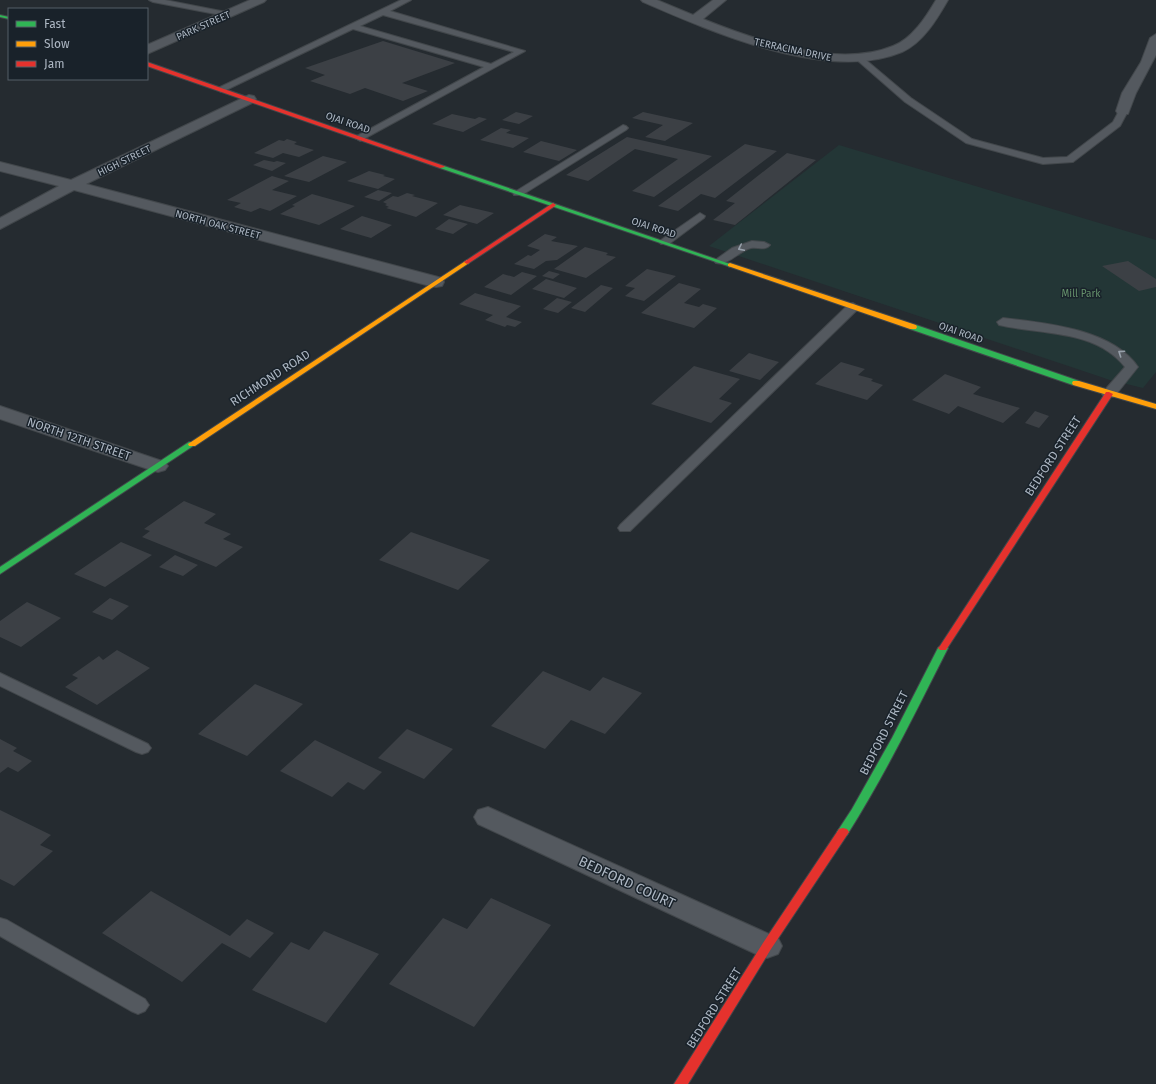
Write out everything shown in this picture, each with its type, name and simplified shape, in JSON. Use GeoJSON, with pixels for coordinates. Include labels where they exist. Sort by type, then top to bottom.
{"type":"FeatureCollection","features":[{"type":"Feature","properties":{"kind":"street","name":"PARK STREET"},"geometry":{"type":"LineString","coordinates":[[148,50],[260,0]]}},
{"type":"Feature","properties":{"kind":"street","name":"TERRACINA DRIVE"},"geometry":{"type":"LineString","coordinates":[[647,0],[694,20],[741,37],[822,57],[860,58],[886,54],[901,48],[927,24],[942,0]]}},
{"type":"Feature","properties":{"kind":"street"},"geometry":{"type":"LineString","coordinates":[[694,20],[720,0]]}},
{"type":"Feature","properties":{"kind":"street"},"geometry":{"type":"LineString","coordinates":[[1123,111],[1129,93],[1147,62],[1156,38]]}},
{"type":"Feature","properties":{"kind":"street","name":"OJAI ROAD"},"geometry":{"type":"LineString","coordinates":[[148,64],[852,307],[1109,394],[1156,407]]}},
{"type":"Feature","properties":{"kind":"street","name":"HIGH STREET"},"geometry":{"type":"LineString","coordinates":[[0,224],[73,186],[249,99]]}},
{"type":"Feature","properties":{"kind":"street","name":"NORTH OAK STREET"},"geometry":{"type":"LineString","coordinates":[[0,166],[436,282]]}},
{"type":"Feature","properties":{"kind":"street","name":"RICHMOND ROAD"},"geometry":{"type":"LineString","coordinates":[[0,571],[553,205]]}},
{"type":"Feature","properties":{"kind":"street","name":"BEDFORD STREET"},"geometry":{"type":"LineString","coordinates":[[681,1084],[767,946],[856,812],[897,738],[941,650],[1109,394]]}},
{"type":"Feature","properties":{"kind":"street","name":"NORTH 12TH STREET"},"geometry":{"type":"LineString","coordinates":[[0,412],[158,466]]}},
{"type":"Feature","properties":{"kind":"street","name":"BEDFORD COURT"},"geometry":{"type":"LineString","coordinates":[[488,817],[767,946]]}},
{"type":"Feature","properties":{"kind":"lane"},"geometry":{"type":"LineString","coordinates":[[153,0],[226,14]]}},
{"type":"Feature","properties":{"kind":"lane"},"geometry":{"type":"LineString","coordinates":[[221,89],[407,0]]}},
{"type":"Feature","properties":{"kind":"lane"},"geometry":{"type":"LineString","coordinates":[[360,138],[521,51],[383,12]]}},
{"type":"Feature","properties":{"kind":"lane"},"geometry":{"type":"LineString","coordinates":[[352,26],[492,67]]}},
{"type":"Feature","properties":{"kind":"lane"},"geometry":{"type":"LineString","coordinates":[[860,58],[908,100],[969,141],[1043,161],[1069,160],[1117,124],[1123,111]]}},
{"type":"Feature","properties":{"kind":"lane"},"geometry":{"type":"LineString","coordinates":[[518,193],[623,128]]}},
{"type":"Feature","properties":{"kind":"lane"},"geometry":{"type":"LineString","coordinates":[[665,242],[700,216]]}},
{"type":"Feature","properties":{"kind":"lane"},"geometry":{"type":"LineString","coordinates":[[720,262],[742,247],[750,245],[764,246]]}},
{"type":"Feature","properties":{"kind":"lane"},"geometry":{"type":"LineString","coordinates":[[625,528],[852,307]]}},
{"type":"Feature","properties":{"kind":"lane"},"geometry":{"type":"LineString","coordinates":[[1003,322],[1040,326],[1064,331],[1114,348],[1127,357],[1132,367],[1109,394]]}},
{"type":"Feature","properties":{"kind":"lane"},"geometry":{"type":"LineString","coordinates":[[0,679],[142,748]]}},
{"type":"Feature","properties":{"kind":"lane"},"geometry":{"type":"LineString","coordinates":[[0,926],[138,1005]]}},
{"type":"Feature","properties":{"kind":"green space","name":"Mill Park"},"geometry":{"type":"Polygon","coordinates":[[[839,145],[1156,240],[1156,372],[1143,388],[1110,380],[709,246],[839,145]]]}},
{"type":"Feature","properties":{"kind":"building"},"geometry":{"type":"Polygon","coordinates":[[[383,41],[455,63],[402,83],[428,91],[403,101],[365,88],[350,94],[310,81],[325,75],[305,68],[383,41]]]}},
{"type":"Feature","properties":{"kind":"building"},"geometry":{"type":"Polygon","coordinates":[[[516,112],[533,116],[519,124],[502,120],[516,112]]]}},
{"type":"Feature","properties":{"kind":"building"},"geometry":{"type":"Polygon","coordinates":[[[643,112],[693,123],[665,141],[645,137],[663,125],[632,118],[643,112]]]}},
{"type":"Feature","properties":{"kind":"building"},"geometry":{"type":"Polygon","coordinates":[[[452,114],[475,119],[479,117],[487,119],[463,132],[432,124],[452,114]]]}},
{"type":"Feature","properties":{"kind":"building"},"geometry":{"type":"Polygon","coordinates":[[[501,128],[511,130],[506,133],[529,138],[513,148],[480,140],[501,128]]]}},
{"type":"Feature","properties":{"kind":"building"},"geometry":{"type":"Polygon","coordinates":[[[627,137],[712,156],[654,197],[632,191],[678,159],[635,149],[588,181],[566,175],[627,137]]]}},
{"type":"Feature","properties":{"kind":"building"},"geometry":{"type":"Polygon","coordinates":[[[287,139],[297,142],[294,144],[314,150],[299,157],[283,153],[273,158],[254,153],[279,140],[284,141],[287,139]]]}},
{"type":"Feature","properties":{"kind":"building"},"geometry":{"type":"Polygon","coordinates":[[[541,141],[577,150],[559,161],[523,152],[541,141]]]}},
{"type":"Feature","properties":{"kind":"building"},"geometry":{"type":"Polygon","coordinates":[[[745,144],[777,151],[715,198],[701,194],[678,211],[658,206],[745,144]]]}},
{"type":"Feature","properties":{"kind":"building"},"geometry":{"type":"Polygon","coordinates":[[[787,153],[816,160],[735,225],[713,220],[735,203],[726,201],[787,153]]]}},
{"type":"Feature","properties":{"kind":"building"},"geometry":{"type":"Polygon","coordinates":[[[323,156],[347,162],[309,182],[284,176],[323,156]]]}},
{"type":"Feature","properties":{"kind":"building"},"geometry":{"type":"Polygon","coordinates":[[[264,160],[286,163],[272,171],[253,165],[264,160]]]}},
{"type":"Feature","properties":{"kind":"building"},"geometry":{"type":"Polygon","coordinates":[[[369,171],[395,179],[378,189],[347,181],[369,171]]]}},
{"type":"Feature","properties":{"kind":"building"},"geometry":{"type":"Polygon","coordinates":[[[272,176],[289,181],[272,190],[297,196],[270,211],[260,208],[251,212],[234,207],[241,203],[227,200],[272,176]]]}},
{"type":"Feature","properties":{"kind":"building"},"geometry":{"type":"Polygon","coordinates":[[[378,190],[392,193],[379,201],[364,197],[378,190]]]}},
{"type":"Feature","properties":{"kind":"building"},"geometry":{"type":"Polygon","coordinates":[[[407,193],[415,195],[412,196],[438,203],[416,217],[386,208],[389,207],[383,202],[393,196],[398,197],[407,193]]]}},
{"type":"Feature","properties":{"kind":"building"},"geometry":{"type":"Polygon","coordinates":[[[312,194],[355,206],[319,225],[280,214],[295,206],[292,205],[312,194]]]}},
{"type":"Feature","properties":{"kind":"building"},"geometry":{"type":"Polygon","coordinates":[[[460,205],[494,213],[477,224],[443,215],[460,205]]]}},
{"type":"Feature","properties":{"kind":"building"},"geometry":{"type":"Polygon","coordinates":[[[362,216],[392,225],[371,238],[340,229],[362,216]]]}},
{"type":"Feature","properties":{"kind":"building"},"geometry":{"type":"Polygon","coordinates":[[[449,219],[468,224],[453,234],[435,229],[449,219]]]}},
{"type":"Feature","properties":{"kind":"building"},"geometry":{"type":"Polygon","coordinates":[[[545,234],[557,237],[551,241],[578,246],[557,260],[546,261],[534,269],[514,264],[528,255],[531,256],[540,250],[527,246],[545,234]]]}},
{"type":"Feature","properties":{"kind":"building"},"geometry":{"type":"Polygon","coordinates":[[[585,247],[608,253],[606,255],[616,257],[586,278],[554,269],[585,247]]]}},
{"type":"Feature","properties":{"kind":"building"},"geometry":{"type":"Polygon","coordinates":[[[1128,261],[1156,279],[1156,287],[1139,291],[1102,266],[1128,261]]]}},
{"type":"Feature","properties":{"kind":"building"},"geometry":{"type":"Polygon","coordinates":[[[647,269],[676,276],[644,301],[625,296],[635,288],[625,286],[647,269]]]}},
{"type":"Feature","properties":{"kind":"building"},"geometry":{"type":"Polygon","coordinates":[[[549,271],[560,274],[553,279],[542,276],[549,271]]]}},
{"type":"Feature","properties":{"kind":"building"},"geometry":{"type":"Polygon","coordinates":[[[522,272],[537,276],[511,295],[484,287],[503,274],[514,277],[522,272]]]}},
{"type":"Feature","properties":{"kind":"building"},"geometry":{"type":"Polygon","coordinates":[[[546,279],[577,288],[564,298],[532,289],[546,279]]]}},
{"type":"Feature","properties":{"kind":"building"},"geometry":{"type":"Polygon","coordinates":[[[679,283],[701,289],[684,303],[699,307],[703,304],[717,308],[694,328],[641,313],[679,283]]]}},
{"type":"Feature","properties":{"kind":"building"},"geometry":{"type":"Polygon","coordinates":[[[601,285],[613,288],[585,312],[571,308],[601,285]]]}},
{"type":"Feature","properties":{"kind":"building"},"geometry":{"type":"Polygon","coordinates":[[[475,293],[521,306],[506,317],[522,322],[515,327],[507,325],[505,327],[485,320],[493,315],[459,304],[475,293]]]}},
{"type":"Feature","properties":{"kind":"building"},"geometry":{"type":"Polygon","coordinates":[[[557,298],[572,302],[558,313],[543,309],[557,298]]]}},
{"type":"Feature","properties":{"kind":"building"},"geometry":{"type":"Polygon","coordinates":[[[749,353],[779,362],[760,380],[729,371],[749,353]]]}},
{"type":"Feature","properties":{"kind":"building"},"geometry":{"type":"Polygon","coordinates":[[[841,362],[865,369],[858,375],[873,379],[871,381],[883,385],[867,400],[815,384],[841,362]]]}},
{"type":"Feature","properties":{"kind":"building"},"geometry":{"type":"Polygon","coordinates":[[[694,366],[740,379],[719,399],[732,403],[711,423],[651,404],[694,366]]]}},
{"type":"Feature","properties":{"kind":"building"},"geometry":{"type":"Polygon","coordinates":[[[945,374],[981,387],[973,394],[1020,408],[1003,423],[958,406],[949,414],[912,400],[945,374]]]}},
{"type":"Feature","properties":{"kind":"building"},"geometry":{"type":"Polygon","coordinates":[[[1035,411],[1049,416],[1039,428],[1025,423],[1035,411]]]}},
{"type":"Feature","properties":{"kind":"building"},"geometry":{"type":"Polygon","coordinates":[[[184,501],[216,514],[204,523],[231,534],[223,539],[243,547],[216,567],[142,537],[150,531],[144,529],[184,501]]]}},
{"type":"Feature","properties":{"kind":"building"},"geometry":{"type":"Polygon","coordinates":[[[411,532],[490,560],[458,590],[379,560],[411,532]]]}},
{"type":"Feature","properties":{"kind":"building"},"geometry":{"type":"Polygon","coordinates":[[[121,542],[152,555],[105,587],[74,574],[121,542]]]}},
{"type":"Feature","properties":{"kind":"building"},"geometry":{"type":"Polygon","coordinates":[[[175,555],[198,565],[183,576],[159,567],[175,555]]]}},
{"type":"Feature","properties":{"kind":"building"},"geometry":{"type":"Polygon","coordinates":[[[110,598],[129,606],[112,620],[92,612],[110,598]]]}},
{"type":"Feature","properties":{"kind":"building"},"geometry":{"type":"Polygon","coordinates":[[[27,602],[61,618],[21,647],[0,637],[0,621],[27,602]]]}},
{"type":"Feature","properties":{"kind":"building"},"geometry":{"type":"Polygon","coordinates":[[[117,650],[150,668],[97,705],[65,687],[78,678],[72,675],[99,656],[103,660],[117,650]]]}},
{"type":"Feature","properties":{"kind":"building"},"geometry":{"type":"Polygon","coordinates":[[[543,671],[590,691],[603,677],[642,693],[605,734],[571,720],[545,749],[491,726],[543,671]]]}},
{"type":"Feature","properties":{"kind":"building"},"geometry":{"type":"Polygon","coordinates":[[[255,684],[303,704],[247,756],[198,734],[255,684]]]}},
{"type":"Feature","properties":{"kind":"building"},"geometry":{"type":"Polygon","coordinates":[[[407,729],[453,749],[424,779],[378,758],[407,729]]]}},
{"type":"Feature","properties":{"kind":"building"},"geometry":{"type":"Polygon","coordinates":[[[0,739],[17,748],[13,751],[32,761],[18,772],[8,767],[0,773],[0,739]]]}},
{"type":"Feature","properties":{"kind":"building"},"geometry":{"type":"Polygon","coordinates":[[[315,740],[382,772],[364,790],[348,782],[332,797],[280,771],[315,740]]]}},
{"type":"Feature","properties":{"kind":"building"},"geometry":{"type":"Polygon","coordinates":[[[0,810],[51,835],[40,845],[53,851],[14,886],[0,879],[0,810]]]}},
{"type":"Feature","properties":{"kind":"building"},"geometry":{"type":"Polygon","coordinates":[[[151,891],[230,936],[247,919],[274,933],[250,958],[222,943],[182,982],[102,933],[151,891]]]}},
{"type":"Feature","properties":{"kind":"building"},"geometry":{"type":"Polygon","coordinates":[[[491,898],[551,925],[474,1027],[389,984],[443,918],[467,929],[491,898]]]}},
{"type":"Feature","properties":{"kind":"building"},"geometry":{"type":"Polygon","coordinates":[[[324,931],[379,954],[326,1023],[252,990],[291,942],[309,950],[324,931]]]}},
{"type":"Feature","properties":{"kind":"traffic: fast"},"geometry":{"type":"LineString","coordinates":[[0,16],[8,18]]}},
{"type":"Feature","properties":{"kind":"traffic: fast"},"geometry":{"type":"LineString","coordinates":[[442,167],[730,265]]}},
{"type":"Feature","properties":{"kind":"traffic: fast"},"geometry":{"type":"LineString","coordinates":[[913,327],[1076,383]]}},
{"type":"Feature","properties":{"kind":"traffic: fast"},"geometry":{"type":"LineString","coordinates":[[0,571],[192,444]]}},
{"type":"Feature","properties":{"kind":"traffic: fast"},"geometry":{"type":"LineString","coordinates":[[843,832],[856,812],[897,738],[943,648]]}},
{"type":"Feature","properties":{"kind":"traffic: slow"},"geometry":{"type":"LineString","coordinates":[[192,444],[467,262]]}},
{"type":"Feature","properties":{"kind":"traffic: slow"},"geometry":{"type":"LineString","coordinates":[[730,265],[913,327]]}},
{"type":"Feature","properties":{"kind":"traffic: slow"},"geometry":{"type":"LineString","coordinates":[[1076,383],[1156,407]]}},
{"type":"Feature","properties":{"kind":"traffic: jam"},"geometry":{"type":"LineString","coordinates":[[148,64],[442,167]]}},
{"type":"Feature","properties":{"kind":"traffic: jam"},"geometry":{"type":"LineString","coordinates":[[467,262],[553,205]]}},
{"type":"Feature","properties":{"kind":"traffic: jam"},"geometry":{"type":"LineString","coordinates":[[943,648],[1109,394]]}},
{"type":"Feature","properties":{"kind":"traffic: jam"},"geometry":{"type":"LineString","coordinates":[[681,1084],[767,946],[843,832]]}}]}
